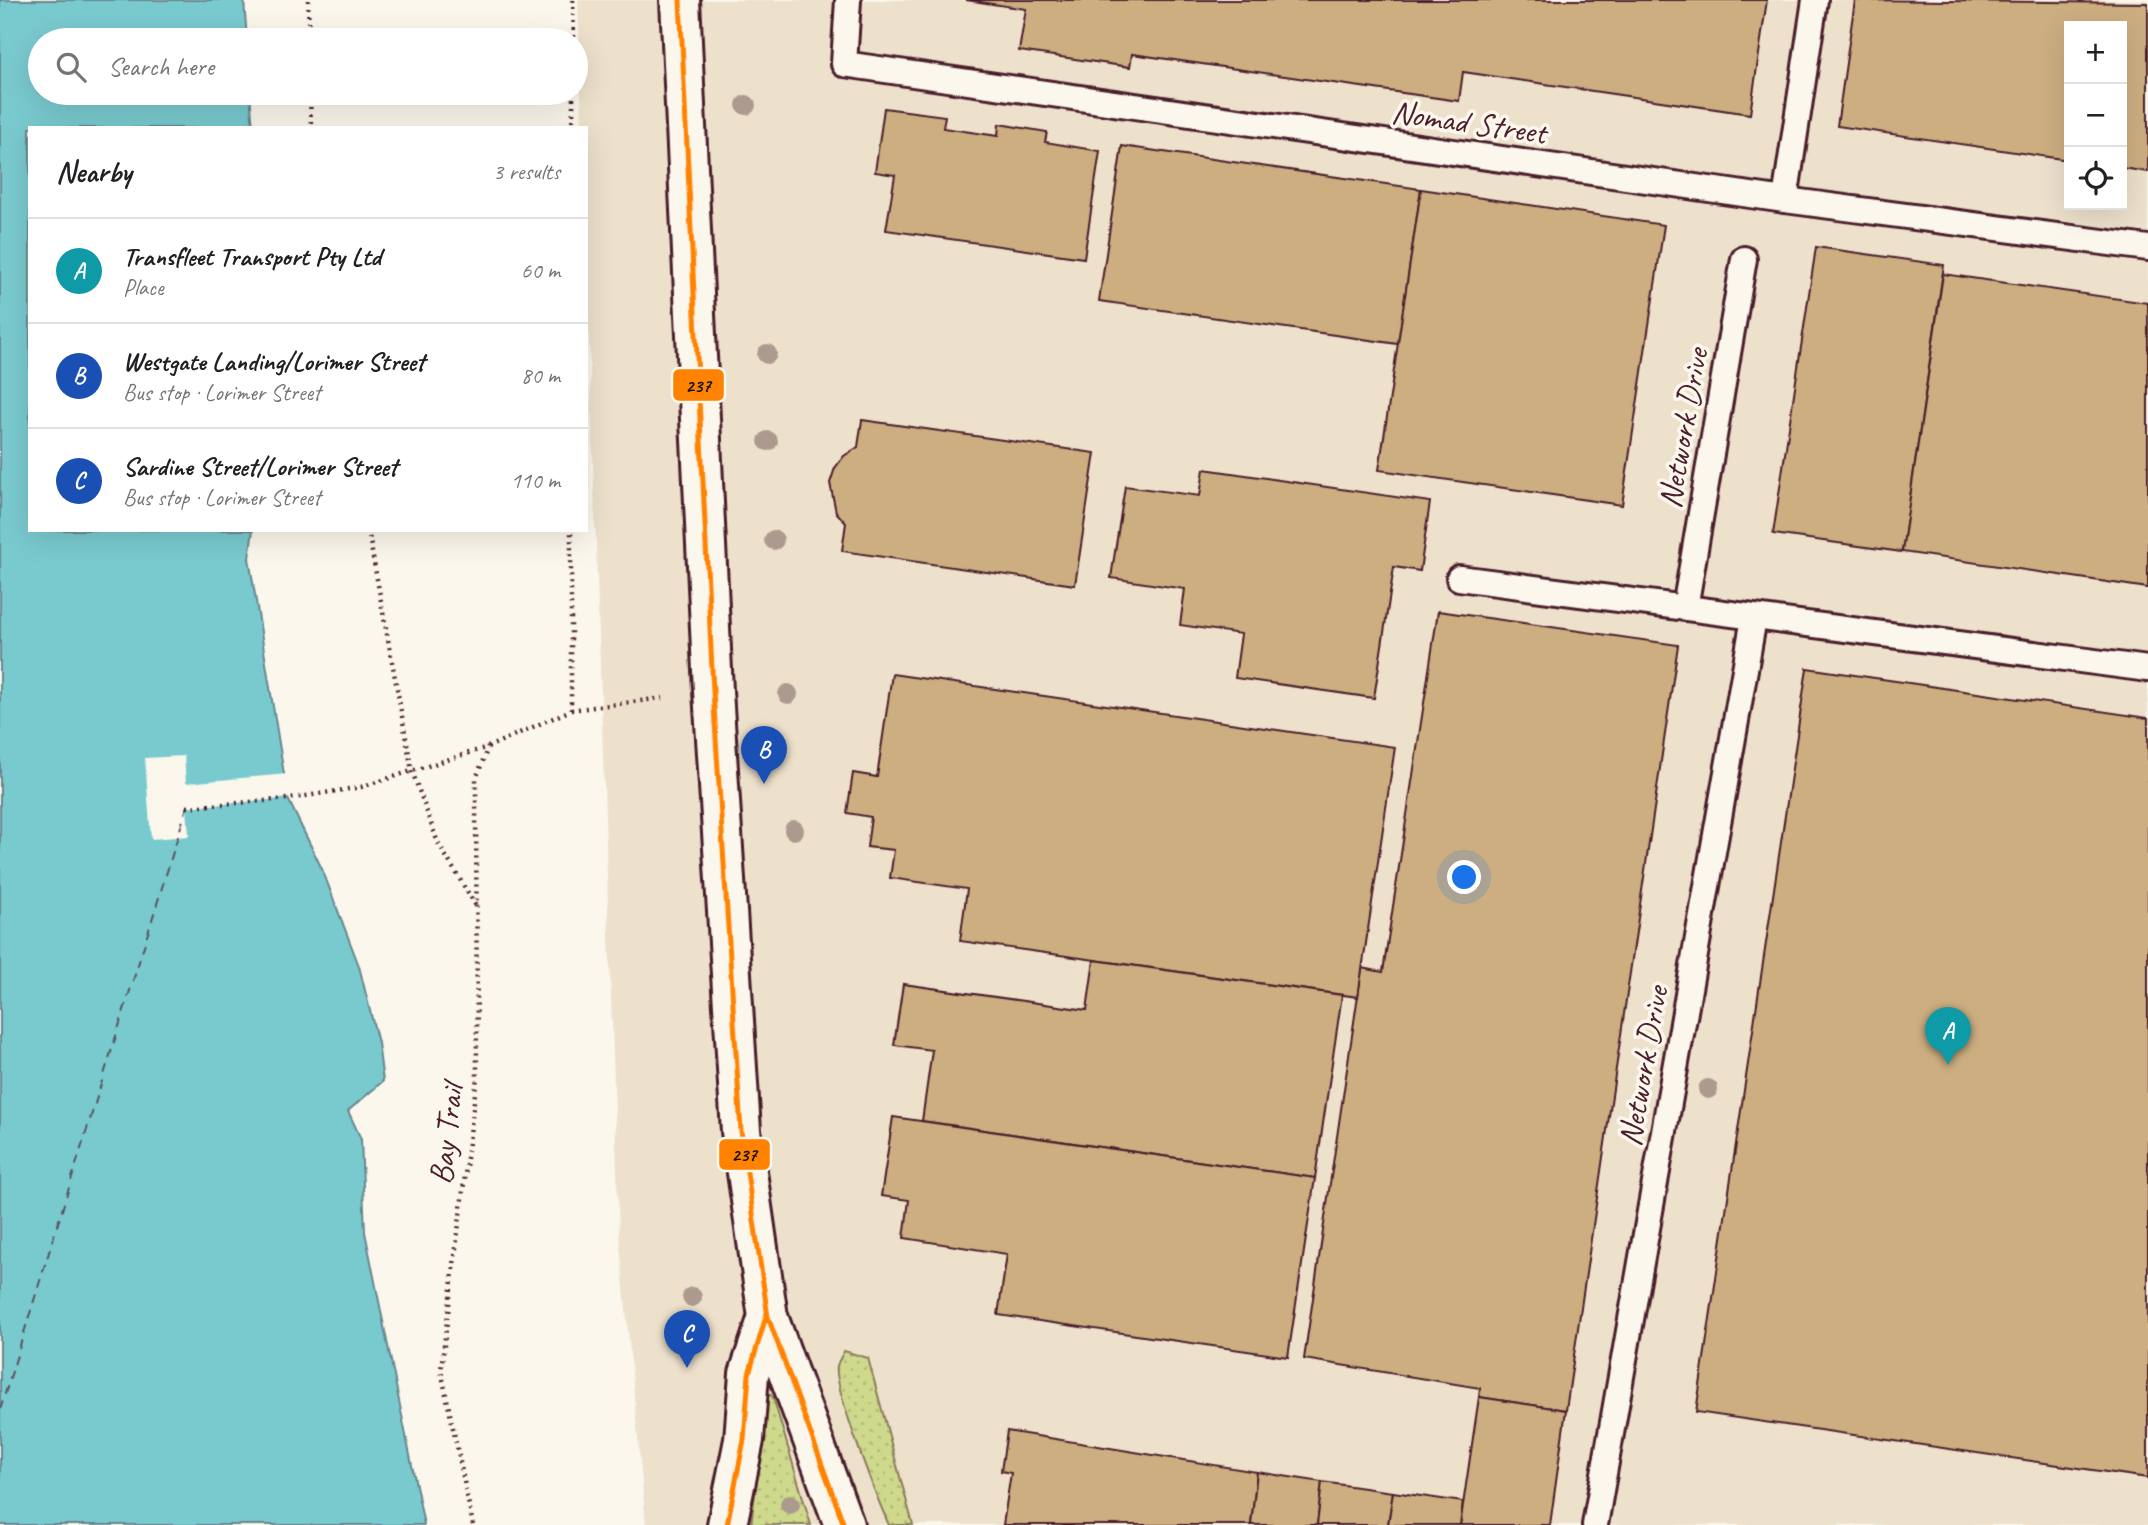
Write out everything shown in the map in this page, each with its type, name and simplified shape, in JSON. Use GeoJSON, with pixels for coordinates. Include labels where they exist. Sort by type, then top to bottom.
{"type":"FeatureCollection","features":[{"type":"Feature","properties":{"kind":"street"},"geometry":{"type":"LineString","coordinates":[[680,0],[713,691],[730,923],[741,1131],[768,1317],[844,1525]]}},
{"type":"Feature","properties":{"kind":"street"},"geometry":{"type":"LineString","coordinates":[[727,1525],[744,1440],[749,1374],[768,1317]]}},
{"type":"Feature","properties":{"kind":"lane","name":"Nomad Street"},"geometry":{"type":"LineString","coordinates":[[848,0],[844,64],[1785,200],[2148,248]]}},
{"type":"Feature","properties":{"kind":"lane"},"geometry":{"type":"LineString","coordinates":[[1785,200],[1815,0]]}},
{"type":"Feature","properties":{"kind":"lane","name":"Network Drive"},"geometry":{"type":"LineString","coordinates":[[1685,608],[1744,259]]}},
{"type":"Feature","properties":{"kind":"lane"},"geometry":{"type":"LineString","coordinates":[[1460,578],[2148,669]]}},
{"type":"Feature","properties":{"kind":"lane","name":"Network Drive"},"geometry":{"type":"LineString","coordinates":[[1595,1525],[1754,618]]}},
{"type":"Feature","properties":{"kind":"path"},"geometry":{"type":"LineString","coordinates":[[308,0],[309,28]]}},
{"type":"Feature","properties":{"kind":"path"},"geometry":{"type":"LineString","coordinates":[[573,0],[574,28]]}},
{"type":"Feature","properties":{"kind":"path"},"geometry":{"type":"LineString","coordinates":[[310,105],[311,126]]}},
{"type":"Feature","properties":{"kind":"path"},"geometry":{"type":"LineString","coordinates":[[573,105],[573,126]]}},
{"type":"Feature","properties":{"kind":"path"},"geometry":{"type":"LineString","coordinates":[[368,532],[412,771],[438,843],[477,906]]}},
{"type":"Feature","properties":{"kind":"path"},"geometry":{"type":"LineString","coordinates":[[571,532],[571,710]]}},
{"type":"Feature","properties":{"kind":"path"},"geometry":{"type":"LineString","coordinates":[[187,807],[361,787],[488,747],[571,710],[713,691]]}},
{"type":"Feature","properties":{"kind":"path","name":"Bay Trail"},"geometry":{"type":"LineString","coordinates":[[473,1525],[441,1370],[477,1077],[477,779],[488,747]]}},
{"type":"Feature","properties":{"kind":"shaded area"},"geometry":{"type":"Polygon","coordinates":[[[578,0],[2148,0],[2148,1525],[646,1525],[619,1234],[588,309],[588,126],[582,126],[581,105],[588,105],[588,28],[579,28],[578,0]]]}},
{"type":"Feature","properties":{"kind":"green space"},"geometry":{"type":"Polygon","coordinates":[[[844,1351],[868,1358],[913,1525],[889,1525],[876,1493],[842,1396],[837,1366],[844,1351]]]}},
{"type":"Feature","properties":{"kind":"green space"},"geometry":{"type":"Polygon","coordinates":[[[770,1394],[811,1525],[751,1525],[767,1398],[770,1394]]]}},
{"type":"Feature","properties":{"kind":"water"},"geometry":{"type":"Polygon","coordinates":[[[0,0],[244,0],[246,28],[28,28],[28,105],[251,105],[253,126],[28,126],[28,532],[253,532],[249,558],[288,799],[322,869],[359,966],[378,1043],[383,1081],[348,1111],[361,1139],[365,1232],[424,1525],[0,1525],[0,0]]]}},
{"type":"Feature","properties":{"kind":"pier"},"geometry":{"type":"Polygon","coordinates":[[[184,756],[186,783],[288,774],[292,798],[187,807],[189,836],[151,839],[145,758],[184,756]]]}},
{"type":"Feature","properties":{"kind":"building"},"geometry":{"type":"Polygon","coordinates":[[[966,0],[1767,0],[1750,114],[1463,72],[1459,101],[1132,54],[1130,67],[1019,51],[1026,9],[966,0]]]}},
{"type":"Feature","properties":{"kind":"building"},"geometry":{"type":"Polygon","coordinates":[[[1855,0],[2148,3],[2148,172],[2127,169],[2127,21],[2064,21],[2064,159],[1837,126],[1855,0]]]}},
{"type":"Feature","properties":{"kind":"building"},"geometry":{"type":"Polygon","coordinates":[[[884,108],[945,116],[943,128],[998,136],[999,124],[1047,132],[1045,142],[1100,151],[1084,258],[886,230],[895,175],[875,172],[884,108]]]}},
{"type":"Feature","properties":{"kind":"building"},"geometry":{"type":"Polygon","coordinates":[[[1122,146],[1421,189],[1398,344],[1099,301],[1122,146]]]}},
{"type":"Feature","properties":{"kind":"building"},"geometry":{"type":"Polygon","coordinates":[[[1421,189],[1664,225],[1622,505],[1379,470],[1421,189]]]}},
{"type":"Feature","properties":{"kind":"building"},"geometry":{"type":"Polygon","coordinates":[[[1816,247],[1944,265],[1902,552],[1773,534],[1816,247]]]}},
{"type":"Feature","properties":{"kind":"building"},"geometry":{"type":"Polygon","coordinates":[[[1943,274],[2148,303],[2148,588],[1902,552],[1943,274]]]}},
{"type":"Feature","properties":{"kind":"building"},"geometry":{"type":"Polygon","coordinates":[[[862,420],[1095,453],[1075,585],[842,551],[846,523],[836,512],[830,483],[835,468],[844,456],[858,447],[862,420]]]}},
{"type":"Feature","properties":{"kind":"building"},"geometry":{"type":"Polygon","coordinates":[[[1204,469],[1430,502],[1420,571],[1394,567],[1374,698],[1235,678],[1241,634],[1180,625],[1185,589],[1111,578],[1125,486],[1200,496],[1204,469]]]}},
{"type":"Feature","properties":{"kind":"building"},"geometry":{"type":"Polygon","coordinates":[[[1438,611],[1678,645],[1566,1410],[1479,1397],[1480,1388],[1304,1359],[1362,968],[1383,972],[1438,611]]]}},
{"type":"Feature","properties":{"kind":"building"},"geometry":{"type":"Polygon","coordinates":[[[1807,668],[2148,718],[2148,1478],[1696,1412],[1807,668]]]}},
{"type":"Feature","properties":{"kind":"building"},"geometry":{"type":"Polygon","coordinates":[[[892,674],[1395,747],[1358,997],[960,941],[967,889],[890,878],[894,850],[867,847],[871,817],[847,813],[853,773],[877,777],[892,674]]]}},
{"type":"Feature","properties":{"kind":"building"},"geometry":{"type":"Polygon","coordinates":[[[1094,960],[1342,995],[1315,1178],[922,1121],[932,1050],[894,1045],[903,984],[1087,1010],[1094,960]]]}},
{"type":"Feature","properties":{"kind":"building"},"geometry":{"type":"Polygon","coordinates":[[[893,1117],[1315,1178],[1288,1357],[998,1315],[1007,1254],[904,1238],[909,1200],[881,1196],[893,1117]]]}},
{"type":"Feature","properties":{"kind":"building"},"geometry":{"type":"Polygon","coordinates":[[[1479,1397],[1566,1410],[1550,1525],[1460,1525],[1479,1397]]]}},
{"type":"Feature","properties":{"kind":"building"},"geometry":{"type":"Polygon","coordinates":[[[1007,1431],[1257,1472],[1251,1525],[1003,1525],[1011,1473],[1001,1471],[1007,1431]]]}},
{"type":"Feature","properties":{"kind":"building"},"geometry":{"type":"Polygon","coordinates":[[[1257,1472],[1322,1482],[1317,1525],[1251,1525],[1257,1472]]]}},
{"type":"Feature","properties":{"kind":"building"},"geometry":{"type":"Polygon","coordinates":[[[1322,1482],[1393,1492],[1388,1525],[1317,1525],[1322,1482]]]}},
{"type":"Feature","properties":{"kind":"building"},"geometry":{"type":"Polygon","coordinates":[[[1393,1492],[1463,1502],[1460,1525],[1388,1525],[1393,1492]]]}},
{"type":"Feature","properties":{"kind":"ferry route"},"geometry":{"type":"LineString","coordinates":[[0,1410],[187,807]]}},
{"type":"Feature","properties":{"kind":"transit line","name":"237"},"geometry":{"type":"LineString","coordinates":[[680,0],[713,691],[741,1131],[768,1317],[844,1525]]}},
{"type":"Feature","properties":{"kind":"transit line","name":"237"},"geometry":{"type":"LineString","coordinates":[[727,1525],[744,1440],[749,1374],[767,1313]]}},
{"type":"Feature","properties":{"kind":"place","name":"Westgate Landing/Lorimer Street"},"geometry":{"type":"Point","coordinates":[764,784]}},
{"type":"Feature","properties":{"kind":"place","name":"Transfleet Transport Pty Ltd"},"geometry":{"type":"Point","coordinates":[1948,1065]}},
{"type":"Feature","properties":{"kind":"place","name":"Sardine Street/Lorimer Street"},"geometry":{"type":"Point","coordinates":[687,1368]}}]}
